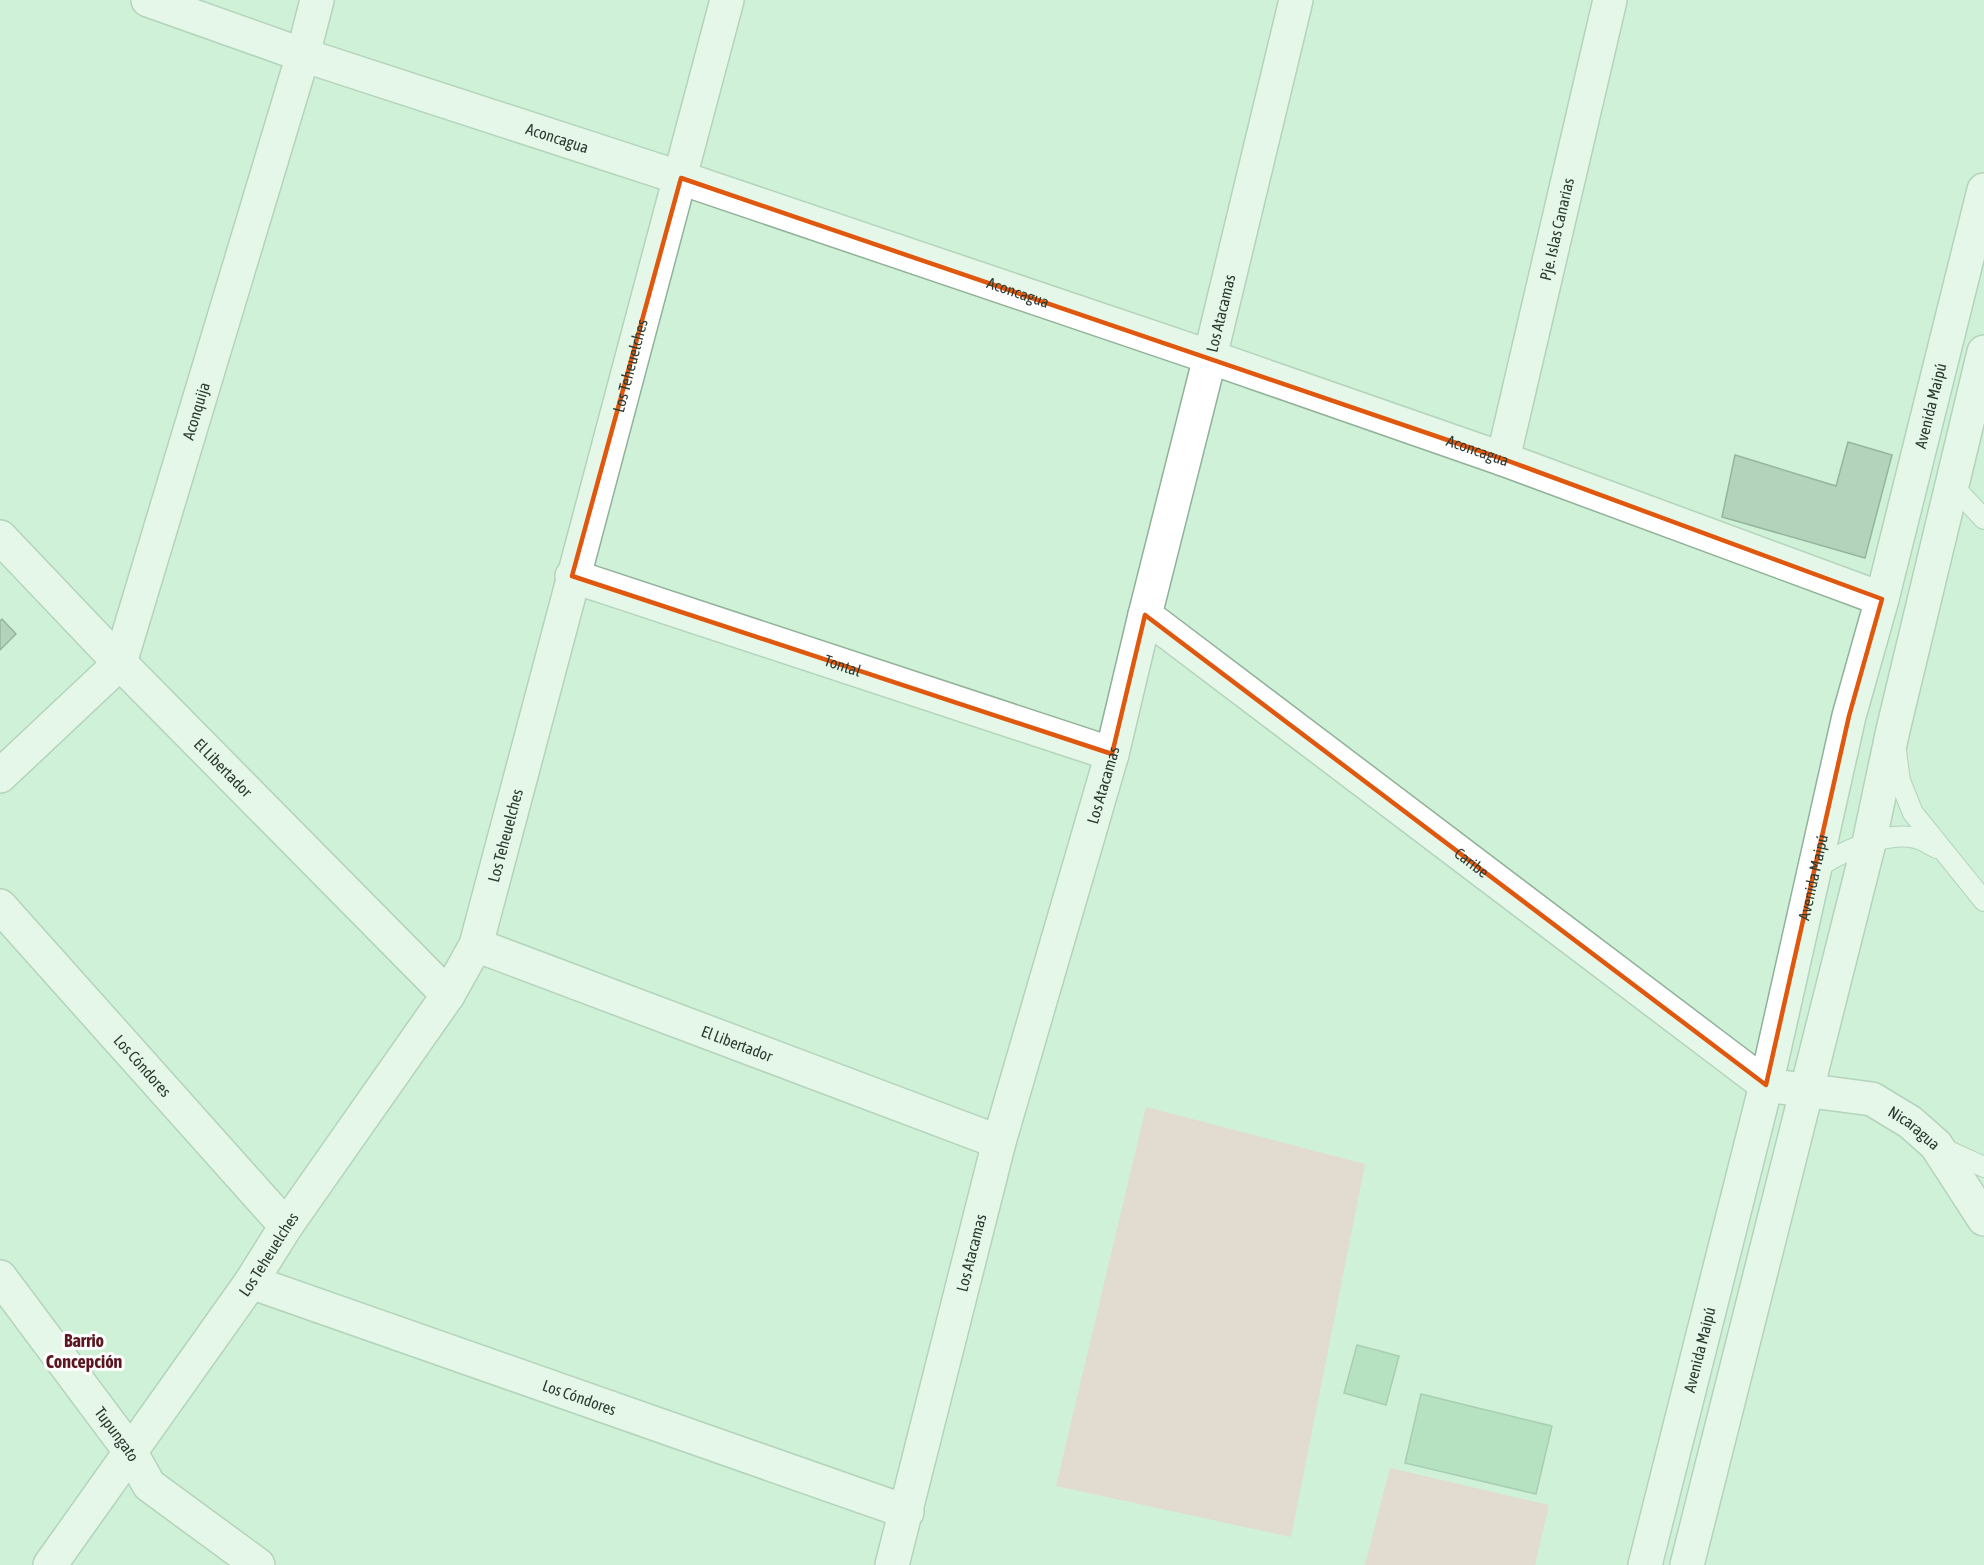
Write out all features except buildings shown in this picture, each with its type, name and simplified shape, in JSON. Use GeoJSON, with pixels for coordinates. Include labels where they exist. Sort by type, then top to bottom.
{"type":"FeatureCollection","features":[{"type":"Feature","properties":{"kind":"street","name":"Aconcagua"},"geometry":{"type":"LineString","coordinates":[[148,0],[303,55],[681,178],[1210,357],[1503,459],[1882,599]]}},
{"type":"Feature","properties":{"kind":"street","name":"Aconquija"},"geometry":{"type":"LineString","coordinates":[[0,776],[120,663],[303,55],[317,0]]}},
{"type":"Feature","properties":{"kind":"street","name":"Los Teheuelches"},"geometry":{"type":"LineString","coordinates":[[50,1565],[251,1282],[286,1226],[448,995],[476,945],[572,576],[681,178],[727,0]]}},
{"type":"Feature","properties":{"kind":"street","name":"Los Atacamas"},"geometry":{"type":"LineString","coordinates":[[892,1565],[999,1142],[1112,754],[1296,0]]}},
{"type":"Feature","properties":{"kind":"street","name":"Pje. Islas Canarias"},"geometry":{"type":"LineString","coordinates":[[1503,459],[1610,0]]}},
{"type":"Feature","properties":{"kind":"street","name":"Avenida Maipú"},"geometry":{"type":"LineString","coordinates":[[1645,1565],[1766,1085],[1849,716],[1882,599],[1984,190]]}},
{"type":"Feature","properties":{"kind":"street"},"geometry":{"type":"LineString","coordinates":[[1687,1565],[1869,843],[1893,730],[1984,352]]}},
{"type":"Feature","properties":{"kind":"street","name":"El Libertador"},"geometry":{"type":"LineString","coordinates":[[0,537],[120,663],[448,995]]}},
{"type":"Feature","properties":{"kind":"street","name":"Tontal"},"geometry":{"type":"LineString","coordinates":[[572,576],[1112,754]]}},
{"type":"Feature","properties":{"kind":"street","name":"Caribe"},"geometry":{"type":"LineString","coordinates":[[1145,615],[1766,1085]]}},
{"type":"Feature","properties":{"kind":"street","name":"Los Cóndores"},"geometry":{"type":"LineString","coordinates":[[0,906],[286,1226]]}},
{"type":"Feature","properties":{"kind":"street","name":"El Libertador"},"geometry":{"type":"LineString","coordinates":[[476,945],[999,1142]]}},
{"type":"Feature","properties":{"kind":"street"},"geometry":{"type":"LineString","coordinates":[[1766,1085],[1808,1089]]}},
{"type":"Feature","properties":{"kind":"street","name":"Nicaragua"},"geometry":{"type":"LineString","coordinates":[[1808,1089],[1872,1099],[1910,1122],[1936,1146],[1984,1219]]}},
{"type":"Feature","properties":{"kind":"street","name":"Tupungato"},"geometry":{"type":"LineString","coordinates":[[0,1277],[130,1451],[148,1485],[258,1565]]}},
{"type":"Feature","properties":{"kind":"street","name":"Los Cóndores"},"geometry":{"type":"LineString","coordinates":[[251,1282],[907,1512]]}},
{"type":"Feature","properties":{"kind":"lane"},"geometry":{"type":"LineString","coordinates":[[1952,485],[1984,519]]}},
{"type":"Feature","properties":{"kind":"lane"},"geometry":{"type":"LineString","coordinates":[[1893,730],[1900,781],[1913,813],[1984,900]]}},
{"type":"Feature","properties":{"kind":"lane"},"geometry":{"type":"LineString","coordinates":[[1813,870],[1839,853],[1888,836],[1916,838],[1942,851]]}},
{"type":"Feature","properties":{"kind":"lane"},"geometry":{"type":"LineString","coordinates":[[1936,1146],[1984,1167]]}},
{"type":"Feature","properties":{"kind":"highlighted area"},"geometry":{"type":"Polygon","coordinates":[[[681,178],[1503,459],[1882,599],[1849,716],[1766,1085],[1145,615],[1112,754],[572,576],[681,178]]]}},
{"type":"Feature","properties":{"kind":"shaded area"},"geometry":{"type":"Polygon","coordinates":[[[1146,1107],[1365,1164],[1291,1537],[1056,1486],[1146,1107]]]}},
{"type":"Feature","properties":{"kind":"shaded area"},"geometry":{"type":"Polygon","coordinates":[[[1357,1345],[1399,1356],[1386,1405],[1344,1393],[1357,1345]]]}},
{"type":"Feature","properties":{"kind":"shaded area"},"geometry":{"type":"Polygon","coordinates":[[[1421,1394],[1552,1426],[1536,1494],[1405,1463],[1421,1394]]]}},
{"type":"Feature","properties":{"kind":"shaded area"},"geometry":{"type":"Polygon","coordinates":[[[1390,1468],[1549,1505],[1535,1565],[1365,1565],[1390,1468]]]}},
{"type":"Feature","properties":{"kind":"district","name":"Barrio Concepción"},"geometry":{"type":"Point","coordinates":[84,1350]}}]}
